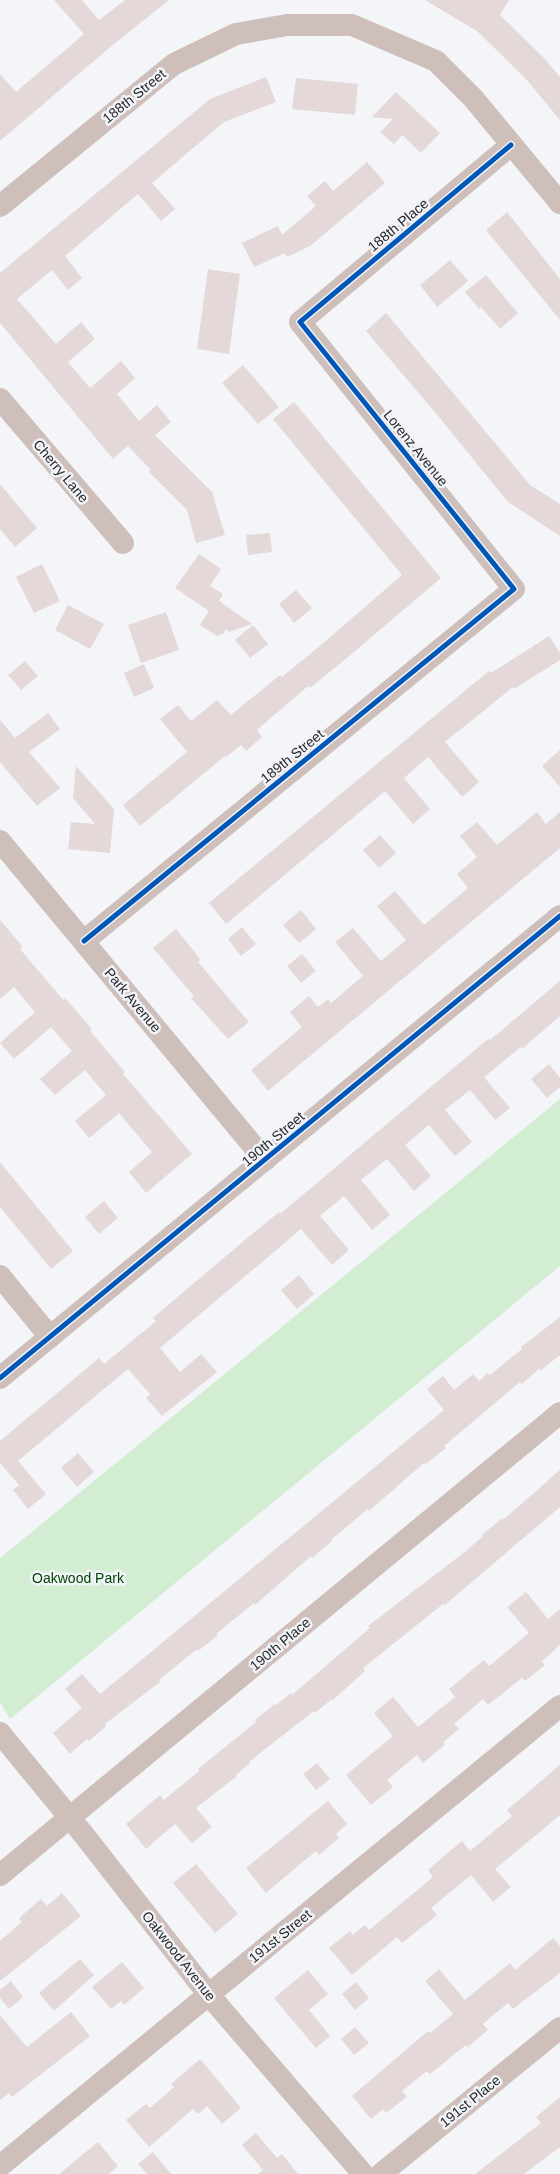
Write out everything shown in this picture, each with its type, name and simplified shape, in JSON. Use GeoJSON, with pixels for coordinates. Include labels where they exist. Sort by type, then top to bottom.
{"type":"FeatureCollection","features":[{"type":"Feature","properties":{"kind":"street","name":"188th Street"},"geometry":{"type":"LineString","coordinates":[[0,206],[174,64],[236,34],[287,25],[352,25],[436,61],[473,98],[560,203]]}},
{"type":"Feature","properties":{"kind":"street","name":"188th Place"},"geometry":{"type":"LineString","coordinates":[[300,322],[511,145]]}},
{"type":"Feature","properties":{"kind":"street","name":"Lorenz Avenue"},"geometry":{"type":"LineString","coordinates":[[300,322],[514,589]]}},
{"type":"Feature","properties":{"kind":"street","name":"Cherry Lane"},"geometry":{"type":"LineString","coordinates":[[0,399],[123,544]]}},
{"type":"Feature","properties":{"kind":"street","name":"189th Street"},"geometry":{"type":"LineString","coordinates":[[84,941],[514,589]]}},
{"type":"Feature","properties":{"kind":"street","name":"Park Avenue"},"geometry":{"type":"LineString","coordinates":[[0,841],[265,1160]]}},
{"type":"Feature","properties":{"kind":"street","name":"190th Street"},"geometry":{"type":"LineString","coordinates":[[0,1378],[560,916]]}},
{"type":"Feature","properties":{"kind":"street"},"geometry":{"type":"LineString","coordinates":[[0,1276],[50,1337]]}},
{"type":"Feature","properties":{"kind":"street","name":"190th Place"},"geometry":{"type":"LineString","coordinates":[[0,1875],[560,1413]]}},
{"type":"Feature","properties":{"kind":"street","name":"191st Street"},"geometry":{"type":"LineString","coordinates":[[0,2166],[560,1706]]}},
{"type":"Feature","properties":{"kind":"street","name":"Oakwood Avenue"},"geometry":{"type":"LineString","coordinates":[[0,1732],[209,1995],[363,2174]]}},
{"type":"Feature","properties":{"kind":"street","name":"191st Place"},"geometry":{"type":"LineString","coordinates":[[381,2174],[560,2028]]}},
{"type":"Feature","properties":{"kind":"green space","name":"Oakwood Park"},"geometry":{"type":"Polygon","coordinates":[[[560,1099],[560,1266],[10,1719],[0,1702],[0,1558],[560,1099]]]}},
{"type":"Feature","properties":{"kind":"building"},"geometry":{"type":"Polygon","coordinates":[[[54,0],[82,0],[99,20],[125,0],[169,0],[109,48],[0,141],[0,74],[16,92],[84,34],[54,0]]]}},
{"type":"Feature","properties":{"kind":"building"},"geometry":{"type":"Polygon","coordinates":[[[425,0],[509,0],[500,15],[545,59],[560,77],[560,120],[526,79],[477,31],[425,0]]]}},
{"type":"Feature","properties":{"kind":"building"},"geometry":{"type":"Polygon","coordinates":[[[266,77],[276,102],[224,122],[152,183],[175,209],[161,221],[138,194],[65,256],[82,278],[68,290],[52,270],[17,299],[56,344],[81,322],[95,339],[68,362],[90,388],[121,361],[135,378],[117,394],[139,421],[157,405],[171,422],[155,435],[212,492],[225,535],[196,543],[187,510],[149,472],[151,470],[128,446],[113,459],[0,323],[0,273],[210,99],[266,77]]]}},
{"type":"Feature","properties":{"kind":"building"},"geometry":{"type":"Polygon","coordinates":[[[296,78],[358,84],[355,115],[292,109],[296,78]]]}},
{"type":"Feature","properties":{"kind":"building"},"geometry":{"type":"Polygon","coordinates":[[[396,92],[440,133],[421,153],[402,135],[394,144],[380,132],[393,119],[372,117],[396,92]]]}},
{"type":"Feature","properties":{"kind":"building"},"geometry":{"type":"Polygon","coordinates":[[[367,162],[385,183],[310,246],[287,257],[285,253],[254,267],[242,243],[278,226],[282,235],[316,206],[307,196],[325,181],[333,191],[367,162]]]}},
{"type":"Feature","properties":{"kind":"building"},"geometry":{"type":"Polygon","coordinates":[[[507,212],[560,279],[560,320],[486,230],[507,212]]]}},
{"type":"Feature","properties":{"kind":"building"},"geometry":{"type":"Polygon","coordinates":[[[450,260],[468,281],[437,307],[420,285],[450,260]]]}},
{"type":"Feature","properties":{"kind":"building"},"geometry":{"type":"Polygon","coordinates":[[[208,269],[240,274],[229,354],[197,349],[208,269]]]}},
{"type":"Feature","properties":{"kind":"building"},"geometry":{"type":"Polygon","coordinates":[[[486,275],[518,313],[500,329],[481,307],[479,309],[465,292],[486,275]]]}},
{"type":"Feature","properties":{"kind":"building"},"geometry":{"type":"Polygon","coordinates":[[[386,313],[530,485],[560,504],[560,536],[508,502],[366,331],[386,313]]]}},
{"type":"Feature","properties":{"kind":"building"},"geometry":{"type":"Polygon","coordinates":[[[243,365],[279,407],[258,424],[222,383],[243,365]]]}},
{"type":"Feature","properties":{"kind":"building"},"geometry":{"type":"Polygon","coordinates":[[[294,402],[441,578],[354,652],[310,688],[308,686],[257,730],[262,737],[246,751],[241,745],[225,756],[140,826],[123,805],[187,752],[160,719],[178,705],[191,721],[217,700],[231,715],[280,675],[282,677],[402,575],[273,419],[294,402]]]}},
{"type":"Feature","properties":{"kind":"building"},"geometry":{"type":"Polygon","coordinates":[[[0,484],[37,528],[15,547],[0,529],[0,484]]]}},
{"type":"Feature","properties":{"kind":"building"},"geometry":{"type":"Polygon","coordinates":[[[270,533],[272,552],[248,555],[246,535],[270,533]]]}},
{"type":"Feature","properties":{"kind":"building"},"geometry":{"type":"Polygon","coordinates":[[[199,554],[221,569],[210,586],[223,594],[219,601],[252,624],[229,632],[226,629],[223,634],[217,636],[200,625],[209,611],[175,588],[199,554]]]}},
{"type":"Feature","properties":{"kind":"building"},"geometry":{"type":"Polygon","coordinates":[[[42,564],[60,601],[34,613],[16,577],[42,564]]]}},
{"type":"Feature","properties":{"kind":"building"},"geometry":{"type":"Polygon","coordinates":[[[296,590],[312,608],[294,623],[279,604],[296,590]]]}},
{"type":"Feature","properties":{"kind":"building"},"geometry":{"type":"Polygon","coordinates":[[[68,605],[104,624],[90,649],[55,630],[68,605]]]}},
{"type":"Feature","properties":{"kind":"building"},"geometry":{"type":"Polygon","coordinates":[[[166,612],[179,650],[141,663],[128,625],[166,612]]]}},
{"type":"Feature","properties":{"kind":"building"},"geometry":{"type":"Polygon","coordinates":[[[253,625],[268,644],[250,658],[235,640],[253,625]]]}},
{"type":"Feature","properties":{"kind":"building"},"geometry":{"type":"Polygon","coordinates":[[[549,636],[560,653],[560,660],[514,689],[513,687],[445,742],[479,782],[462,797],[428,757],[404,778],[430,809],[413,824],[385,791],[226,924],[209,903],[489,671],[491,673],[549,636]]]}},
{"type":"Feature","properties":{"kind":"building"},"geometry":{"type":"Polygon","coordinates":[[[25,661],[38,676],[21,690],[8,675],[25,661]]]}},
{"type":"Feature","properties":{"kind":"building"},"geometry":{"type":"Polygon","coordinates":[[[144,664],[154,688],[134,697],[124,673],[144,664]]]}},
{"type":"Feature","properties":{"kind":"building"},"geometry":{"type":"Polygon","coordinates":[[[48,713],[60,729],[29,752],[60,788],[37,806],[0,762],[0,720],[15,738],[48,713]]]}},
{"type":"Feature","properties":{"kind":"building"},"geometry":{"type":"Polygon","coordinates":[[[560,750],[560,787],[542,766],[560,750]]]}},
{"type":"Feature","properties":{"kind":"building"},"geometry":{"type":"Polygon","coordinates":[[[76,766],[114,809],[110,853],[68,849],[71,822],[95,824],[73,798],[76,766]]]}},
{"type":"Feature","properties":{"kind":"building"},"geometry":{"type":"Polygon","coordinates":[[[537,812],[546,824],[560,812],[560,848],[268,1091],[251,1070],[302,1027],[290,1012],[309,996],[318,1007],[328,999],[331,1003],[363,976],[335,942],[353,928],[381,961],[406,940],[377,906],[395,891],[424,925],[468,888],[457,874],[477,857],[460,836],[477,822],[497,845],[537,812]]]}},
{"type":"Feature","properties":{"kind":"building"},"geometry":{"type":"Polygon","coordinates":[[[380,835],[396,853],[379,868],[363,850],[380,835]]]}},
{"type":"Feature","properties":{"kind":"building"},"geometry":{"type":"Polygon","coordinates":[[[301,910],[316,929],[299,943],[283,925],[301,910]]]}},
{"type":"Feature","properties":{"kind":"building"},"geometry":{"type":"Polygon","coordinates":[[[0,920],[22,946],[20,949],[63,1000],[65,998],[92,1029],[90,1031],[125,1072],[123,1074],[192,1154],[146,1193],[129,1172],[152,1152],[119,1113],[89,1138],[75,1121],[106,1095],[85,1070],[55,1095],[40,1079],[72,1051],[51,1027],[14,1059],[0,1043],[35,1012],[14,987],[0,999],[0,920]]]}},
{"type":"Feature","properties":{"kind":"building"},"geometry":{"type":"Polygon","coordinates":[[[242,927],[256,944],[241,956],[228,939],[242,927]]]}},
{"type":"Feature","properties":{"kind":"building"},"geometry":{"type":"Polygon","coordinates":[[[176,929],[201,960],[198,962],[249,1022],[228,1039],[191,998],[194,996],[153,948],[176,929]]]}},
{"type":"Feature","properties":{"kind":"building"},"geometry":{"type":"Polygon","coordinates":[[[302,954],[316,971],[301,983],[287,966],[302,954]]]}},
{"type":"Feature","properties":{"kind":"building"},"geometry":{"type":"Polygon","coordinates":[[[560,981],[560,1016],[522,1049],[521,1047],[484,1077],[510,1108],[495,1120],[470,1090],[445,1110],[472,1142],[455,1156],[429,1125],[405,1145],[431,1176],[414,1191],[387,1159],[361,1180],[390,1215],[372,1230],[344,1196],[320,1216],[349,1250],[332,1265],[301,1229],[160,1348],[180,1372],[201,1354],[217,1372],[162,1416],[146,1398],[150,1394],[128,1369],[18,1461],[46,1494],[28,1509],[13,1490],[19,1485],[0,1463],[0,1441],[99,1358],[104,1364],[156,1321],[153,1318],[246,1239],[279,1212],[280,1214],[489,1038],[490,1040],[560,981]]]}},
{"type":"Feature","properties":{"kind":"building"},"geometry":{"type":"Polygon","coordinates":[[[549,1064],[560,1078],[560,1087],[547,1098],[531,1079],[549,1064]]]}},
{"type":"Feature","properties":{"kind":"building"},"geometry":{"type":"Polygon","coordinates":[[[0,1162],[73,1251],[51,1269],[0,1207],[0,1162]]]}},
{"type":"Feature","properties":{"kind":"building"},"geometry":{"type":"Polygon","coordinates":[[[104,1201],[118,1218],[99,1234],[85,1217],[104,1201]]]}},
{"type":"Feature","properties":{"kind":"building"},"geometry":{"type":"Polygon","coordinates":[[[299,1275],[314,1294],[297,1309],[281,1290],[299,1275]]]}},
{"type":"Feature","properties":{"kind":"building"},"geometry":{"type":"Polygon","coordinates":[[[560,1317],[560,1355],[540,1371],[539,1369],[522,1384],[520,1382],[444,1446],[446,1448],[426,1464],[424,1463],[255,1605],[254,1603],[216,1634],[218,1635],[198,1651],[196,1650],[159,1680],[160,1682],[105,1724],[106,1726],[89,1741],[87,1739],[70,1754],[53,1733],[82,1708],[65,1689],[82,1674],[100,1694],[444,1410],[427,1389],[443,1376],[454,1390],[473,1374],[479,1381],[488,1373],[490,1375],[522,1349],[521,1347],[560,1317]]]}},
{"type":"Feature","properties":{"kind":"building"},"geometry":{"type":"Polygon","coordinates":[[[78,1453],[94,1472],[77,1487],[61,1468],[78,1453]]]}},
{"type":"Feature","properties":{"kind":"building"},"geometry":{"type":"Polygon","coordinates":[[[560,1470],[560,1507],[445,1605],[443,1604],[363,1668],[365,1671],[333,1700],[315,1713],[314,1711],[273,1743],[249,1762],[237,1776],[196,1808],[212,1827],[192,1843],[175,1824],[146,1849],[126,1824],[160,1795],[164,1800],[199,1771],[198,1769],[256,1722],[255,1720],[291,1693],[292,1695],[370,1628],[368,1626],[466,1551],[482,1535],[502,1518],[503,1520],[560,1470]]]}},
{"type":"Feature","properties":{"kind":"building"},"geometry":{"type":"Polygon","coordinates":[[[526,1592],[548,1619],[560,1609],[560,1645],[542,1661],[545,1665],[525,1681],[522,1678],[488,1705],[483,1699],[454,1724],[459,1729],[443,1742],[445,1745],[423,1763],[417,1755],[387,1780],[393,1787],[371,1805],[346,1775],[393,1736],[374,1713],[393,1697],[418,1727],[455,1697],[449,1689],[484,1660],[489,1666],[529,1633],[507,1607],[526,1592]]]}},
{"type":"Feature","properties":{"kind":"building"},"geometry":{"type":"Polygon","coordinates":[[[317,1763],[330,1779],[316,1790],[303,1774],[317,1763]]]}},
{"type":"Feature","properties":{"kind":"building"},"geometry":{"type":"Polygon","coordinates":[[[560,1765],[560,1815],[495,1869],[511,1887],[493,1902],[471,1875],[431,1908],[437,1915],[402,1943],[397,1937],[352,1975],[329,1948],[350,1931],[353,1935],[365,1925],[369,1930],[433,1877],[428,1870],[462,1841],[470,1851],[512,1816],[507,1810],[560,1765]]]}},
{"type":"Feature","properties":{"kind":"building"},"geometry":{"type":"Polygon","coordinates":[[[328,1801],[347,1824],[336,1834],[339,1838],[319,1855],[316,1851],[266,1893],[246,1868],[328,1801]]]}},
{"type":"Feature","properties":{"kind":"building"},"geometry":{"type":"Polygon","coordinates":[[[196,1864],[238,1914],[215,1933],[173,1883],[196,1864]]]}},
{"type":"Feature","properties":{"kind":"building"},"geometry":{"type":"Polygon","coordinates":[[[62,1893],[81,1916],[0,1981],[0,1941],[22,1922],[19,1918],[41,1899],[47,1906],[62,1893]]]}},
{"type":"Feature","properties":{"kind":"building"},"geometry":{"type":"Polygon","coordinates":[[[553,1938],[560,1946],[560,1973],[513,2009],[508,2003],[483,2024],[488,2030],[468,2047],[466,2045],[430,2074],[427,2071],[402,2091],[407,2097],[386,2113],[383,2109],[371,2119],[352,2096],[428,2031],[430,2033],[453,2014],[425,1981],[439,1969],[465,2000],[510,1963],[515,1970],[553,1938]]]}},
{"type":"Feature","properties":{"kind":"building"},"geometry":{"type":"Polygon","coordinates":[[[80,1959],[94,1975],[54,2011],[39,1993],[80,1959]]]}},
{"type":"Feature","properties":{"kind":"building"},"geometry":{"type":"Polygon","coordinates":[[[122,1962],[144,1988],[124,2005],[121,2001],[111,2009],[92,1987],[122,1962]]]}},
{"type":"Feature","properties":{"kind":"building"},"geometry":{"type":"Polygon","coordinates":[[[308,1970],[328,1994],[309,2010],[330,2036],[316,2048],[274,1998],[308,1970]]]}},
{"type":"Feature","properties":{"kind":"building"},"geometry":{"type":"Polygon","coordinates":[[[11,1981],[23,1997],[9,2009],[0,1998],[0,1990],[11,1981]]]}},
{"type":"Feature","properties":{"kind":"building"},"geometry":{"type":"Polygon","coordinates":[[[356,1982],[369,1998],[355,2010],[342,1994],[356,1982]]]}},
{"type":"Feature","properties":{"kind":"building"},"geometry":{"type":"Polygon","coordinates":[[[71,2012],[90,2036],[12,2097],[9,2093],[0,2100],[0,2015],[27,2047],[71,2012]]]}},
{"type":"Feature","properties":{"kind":"building"},"geometry":{"type":"Polygon","coordinates":[[[355,2027],[369,2043],[354,2055],[341,2039],[355,2027]]]}},
{"type":"Feature","properties":{"kind":"building"},"geometry":{"type":"Polygon","coordinates":[[[200,2059],[241,2108],[222,2124],[207,2106],[198,2114],[193,2109],[149,2147],[126,2120],[146,2104],[150,2108],[174,2087],[171,2084],[200,2059]]]}},
{"type":"Feature","properties":{"kind":"building"},"geometry":{"type":"Polygon","coordinates":[[[560,2097],[560,2147],[524,2174],[475,2174],[541,2123],[536,2117],[560,2097]]]}},
{"type":"Feature","properties":{"kind":"building"},"geometry":{"type":"Polygon","coordinates":[[[256,2133],[277,2158],[282,2154],[298,2174],[258,2174],[263,2170],[242,2145],[256,2133]]]}},
{"type":"Feature","properties":{"kind":"building"},"geometry":{"type":"Polygon","coordinates":[[[98,2142],[118,2166],[109,2174],[59,2174],[98,2142]]]}},
{"type":"Feature","properties":{"kind":"building"},"geometry":{"type":"Polygon","coordinates":[[[153,2152],[171,2174],[147,2174],[138,2164],[153,2152]]]}},
{"type":"Feature","properties":{"kind":"cycle path"},"geometry":{"type":"LineString","coordinates":[[84,941],[514,589],[300,322],[511,145]]}},
{"type":"Feature","properties":{"kind":"cycle path"},"geometry":{"type":"LineString","coordinates":[[0,1378],[560,916]]}}]}
